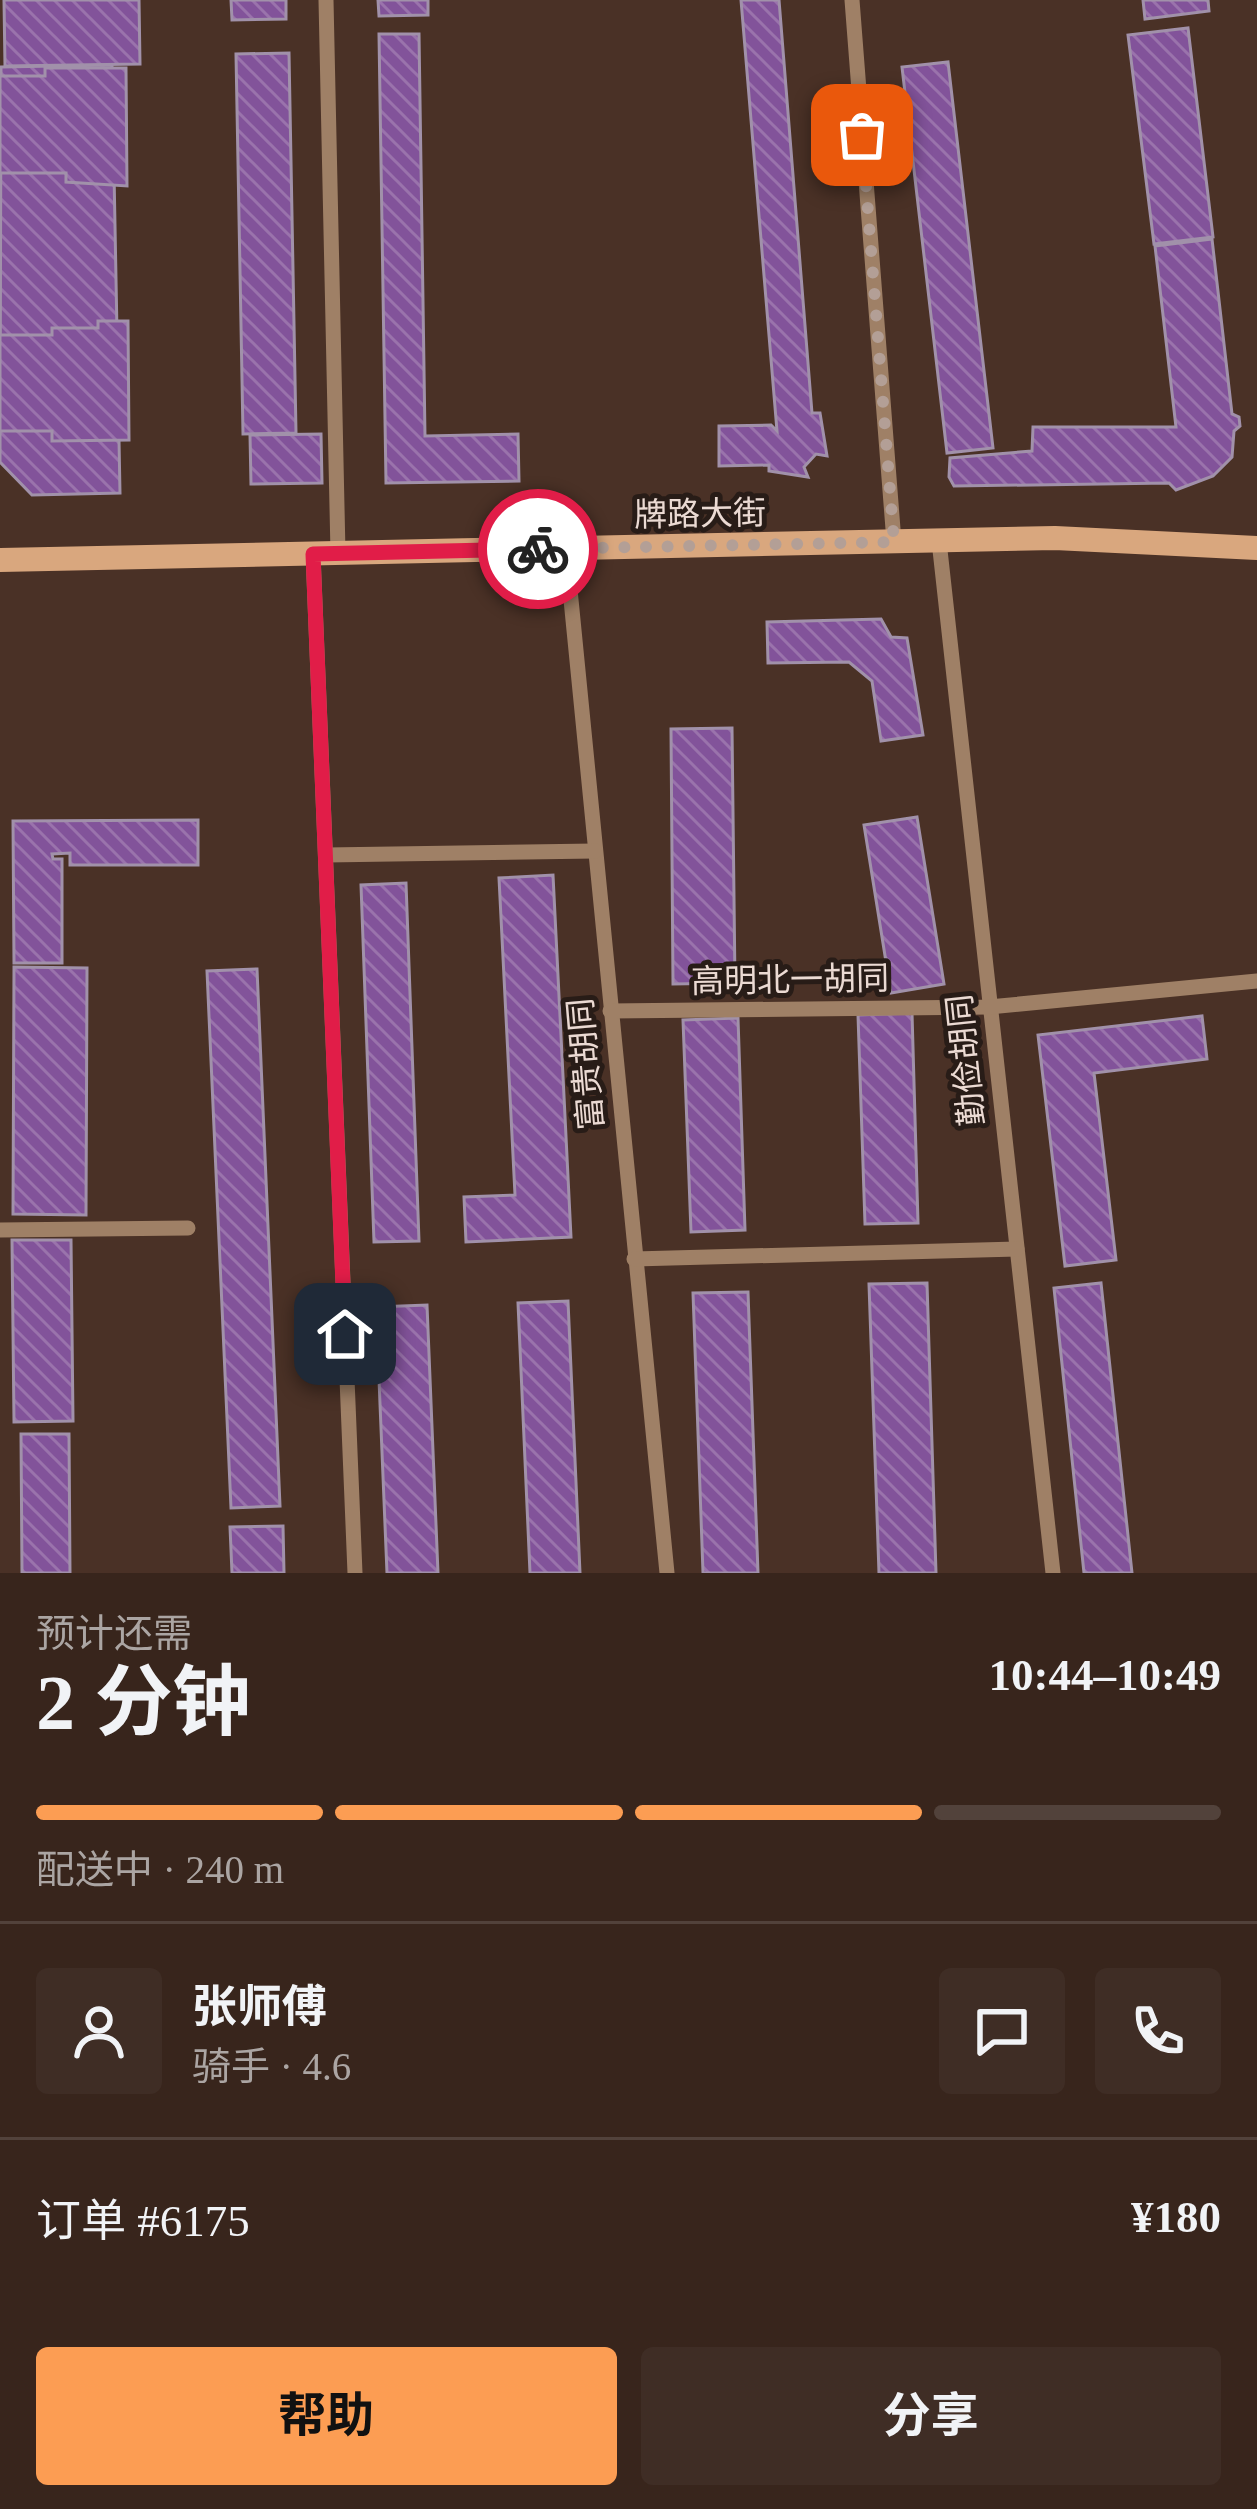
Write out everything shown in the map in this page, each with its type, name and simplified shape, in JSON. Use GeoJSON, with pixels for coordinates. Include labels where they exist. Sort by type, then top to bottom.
{"type":"FeatureCollection","features":[{"type":"Feature","properties":{"kind":"street","name":"牌路大街"},"geometry":{"type":"LineString","coordinates":[[0,560],[1055,538],[1257,548]]}},
{"type":"Feature","properties":{"kind":"lane"},"geometry":{"type":"LineString","coordinates":[[326,0],[326,855],[355,1573]]}},
{"type":"Feature","properties":{"kind":"lane"},"geometry":{"type":"LineString","coordinates":[[852,0],[894,542]]}},
{"type":"Feature","properties":{"kind":"lane","name":"勤俭胡同"},"geometry":{"type":"LineString","coordinates":[[938,541],[1053,1573]]}},
{"type":"Feature","properties":{"kind":"lane","name":"富贵胡同"},"geometry":{"type":"LineString","coordinates":[[566,548],[667,1573]]}},
{"type":"Feature","properties":{"kind":"lane"},"geometry":{"type":"LineString","coordinates":[[326,855],[595,851]]}},
{"type":"Feature","properties":{"kind":"lane","name":"高明北一胡同"},"geometry":{"type":"LineString","coordinates":[[610,1011],[989,1007],[1257,981]]}},
{"type":"Feature","properties":{"kind":"lane"},"geometry":{"type":"LineString","coordinates":[[0,1230],[188,1228]]}},
{"type":"Feature","properties":{"kind":"lane"},"geometry":{"type":"LineString","coordinates":[[634,1258],[1017,1249]]}},
{"type":"Feature","properties":{"kind":"building"},"geometry":{"type":"Polygon","coordinates":[[[4,0],[139,0],[140,64],[5,66],[4,0]]]}},
{"type":"Feature","properties":{"kind":"building"},"geometry":{"type":"Polygon","coordinates":[[[231,0],[286,0],[286,19],[232,20],[231,0]]]}},
{"type":"Feature","properties":{"kind":"building"},"geometry":{"type":"Polygon","coordinates":[[[378,0],[428,0],[428,15],[379,16],[378,0]]]}},
{"type":"Feature","properties":{"kind":"building"},"geometry":{"type":"Polygon","coordinates":[[[741,0],[779,0],[812,413],[820,413],[827,456],[816,454],[804,467],[808,477],[769,471],[769,465],[719,466],[719,426],[771,425],[777,431],[741,0]]]}},
{"type":"Feature","properties":{"kind":"building"},"geometry":{"type":"Polygon","coordinates":[[[1143,0],[1208,0],[1209,11],[1145,19],[1143,0]]]}},
{"type":"Feature","properties":{"kind":"building"},"geometry":{"type":"Polygon","coordinates":[[[1188,28],[1213,237],[1154,244],[1128,35],[1188,28]]]}},
{"type":"Feature","properties":{"kind":"building"},"geometry":{"type":"Polygon","coordinates":[[[379,34],[419,34],[425,436],[518,434],[519,481],[386,483],[379,34]]]}},
{"type":"Feature","properties":{"kind":"building"},"geometry":{"type":"Polygon","coordinates":[[[289,53],[296,433],[243,434],[236,54],[289,53]]]}},
{"type":"Feature","properties":{"kind":"building"},"geometry":{"type":"Polygon","coordinates":[[[948,62],[993,448],[947,453],[902,67],[948,62]]]}},
{"type":"Feature","properties":{"kind":"building"},"geometry":{"type":"Polygon","coordinates":[[[112,65],[120,493],[32,495],[0,462],[1,67],[112,65]]]}},
{"type":"Feature","properties":{"kind":"building"},"geometry":{"type":"Polygon","coordinates":[[[45,68],[126,68],[127,186],[66,182],[66,173],[0,173],[0,76],[45,76],[45,68]]]}},
{"type":"Feature","properties":{"kind":"building"},"geometry":{"type":"Polygon","coordinates":[[[1212,239],[1232,414],[1239,417],[1240,426],[1234,431],[1232,457],[1213,476],[1176,490],[1169,483],[954,486],[949,477],[950,458],[1032,451],[1033,427],[1176,427],[1155,246],[1212,239]]]}},
{"type":"Feature","properties":{"kind":"building"},"geometry":{"type":"Polygon","coordinates":[[[98,321],[128,321],[129,440],[52,441],[52,431],[0,431],[0,335],[52,335],[52,328],[98,328],[98,321]]]}},
{"type":"Feature","properties":{"kind":"building"},"geometry":{"type":"Polygon","coordinates":[[[321,434],[322,483],[251,484],[250,435],[321,434]]]}},
{"type":"Feature","properties":{"kind":"building"},"geometry":{"type":"Polygon","coordinates":[[[881,619],[891,637],[907,638],[923,735],[881,741],[872,681],[849,662],[768,663],[767,622],[881,619]]]}},
{"type":"Feature","properties":{"kind":"building"},"geometry":{"type":"Polygon","coordinates":[[[732,728],[735,983],[673,984],[671,729],[732,728]]]}},
{"type":"Feature","properties":{"kind":"building"},"geometry":{"type":"Polygon","coordinates":[[[917,817],[944,984],[891,993],[864,825],[917,817]]]}},
{"type":"Feature","properties":{"kind":"building"},"geometry":{"type":"Polygon","coordinates":[[[198,820],[198,865],[70,865],[70,853],[52,854],[53,859],[62,859],[62,963],[14,963],[13,821],[198,820]]]}},
{"type":"Feature","properties":{"kind":"building"},"geometry":{"type":"Polygon","coordinates":[[[553,875],[571,1237],[466,1242],[464,1197],[515,1195],[499,878],[553,875]]]}},
{"type":"Feature","properties":{"kind":"building"},"geometry":{"type":"Polygon","coordinates":[[[406,883],[419,1241],[374,1242],[361,885],[406,883]]]}},
{"type":"Feature","properties":{"kind":"building"},"geometry":{"type":"Polygon","coordinates":[[[14,967],[87,968],[86,1215],[13,1214],[14,967]]]}},
{"type":"Feature","properties":{"kind":"building"},"geometry":{"type":"Polygon","coordinates":[[[257,969],[280,1506],[231,1508],[207,971],[257,969]]]}},
{"type":"Feature","properties":{"kind":"building"},"geometry":{"type":"Polygon","coordinates":[[[912,1013],[918,1223],[865,1224],[858,1015],[912,1013]]]}},
{"type":"Feature","properties":{"kind":"building"},"geometry":{"type":"Polygon","coordinates":[[[1202,1016],[1207,1059],[1094,1073],[1116,1260],[1065,1266],[1038,1035],[1202,1016]]]}},
{"type":"Feature","properties":{"kind":"building"},"geometry":{"type":"Polygon","coordinates":[[[738,1018],[745,1230],[691,1232],[683,1020],[738,1018]]]}},
{"type":"Feature","properties":{"kind":"building"},"geometry":{"type":"Polygon","coordinates":[[[12,1240],[71,1240],[73,1421],[14,1422],[12,1240]]]}},
{"type":"Feature","properties":{"kind":"building"},"geometry":{"type":"Polygon","coordinates":[[[927,1283],[936,1573],[879,1573],[869,1284],[927,1283]]]}},
{"type":"Feature","properties":{"kind":"building"},"geometry":{"type":"Polygon","coordinates":[[[1101,1283],[1132,1573],[1084,1573],[1054,1288],[1101,1283]]]}},
{"type":"Feature","properties":{"kind":"building"},"geometry":{"type":"Polygon","coordinates":[[[748,1292],[758,1573],[703,1573],[693,1293],[748,1292]]]}},
{"type":"Feature","properties":{"kind":"building"},"geometry":{"type":"Polygon","coordinates":[[[568,1301],[580,1573],[530,1573],[518,1303],[568,1301]]]}},
{"type":"Feature","properties":{"kind":"building"},"geometry":{"type":"Polygon","coordinates":[[[427,1305],[438,1573],[387,1573],[376,1307],[427,1305]]]}},
{"type":"Feature","properties":{"kind":"building"},"geometry":{"type":"Polygon","coordinates":[[[21,1434],[69,1434],[70,1573],[22,1573],[21,1434]]]}},
{"type":"Feature","properties":{"kind":"building"},"geometry":{"type":"Polygon","coordinates":[[[283,1526],[284,1573],[232,1573],[230,1527],[283,1526]]]}},
{"type":"Feature","properties":{"kind":"way so far"},"geometry":{"type":"LineString","coordinates":[[538,549],[894,542],[862,135]]}},
{"type":"Feature","properties":{"kind":"route"},"geometry":{"type":"LineString","coordinates":[[345,1334],[313,554],[538,549]]}}]}
